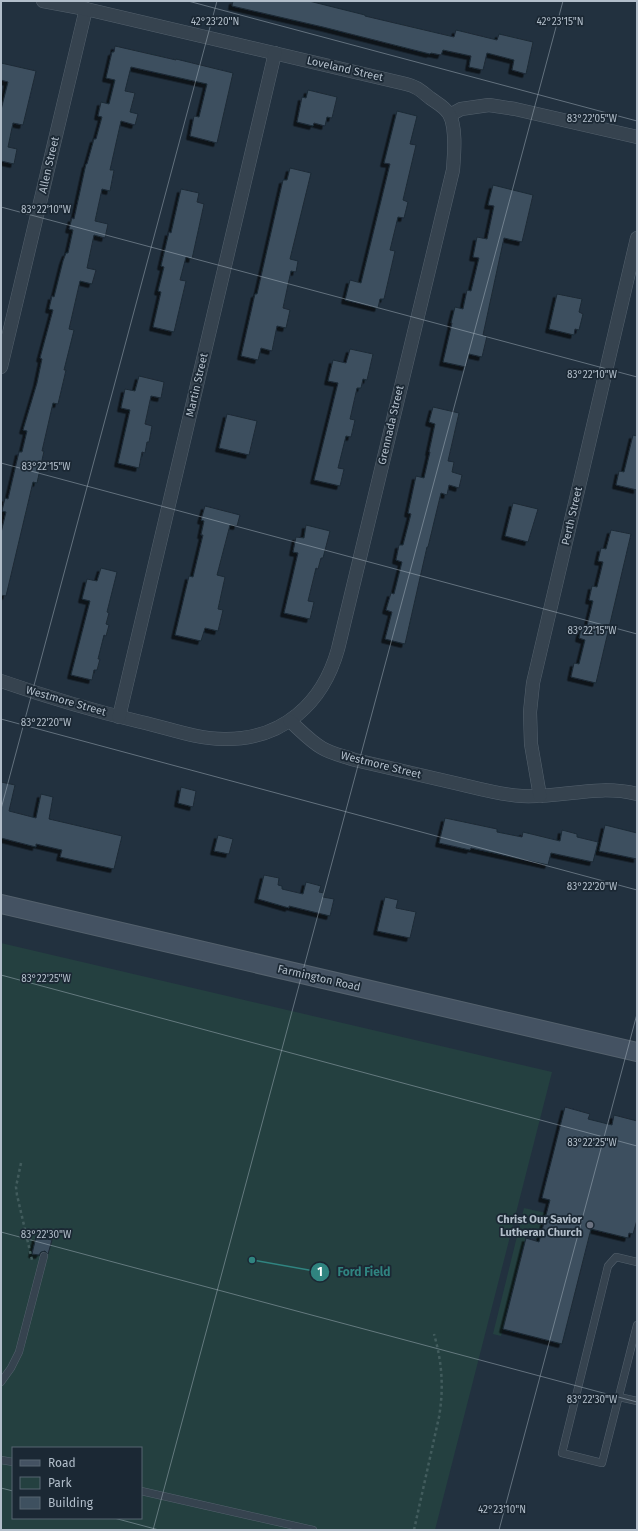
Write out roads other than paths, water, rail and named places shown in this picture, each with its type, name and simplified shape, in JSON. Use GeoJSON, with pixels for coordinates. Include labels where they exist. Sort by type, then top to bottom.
{"type":"FeatureCollection","features":[{"type":"Feature","properties":{"kind":"main road","name":"Farmington Road"},"geometry":{"type":"LineString","coordinates":[[1,904],[637,1052]]}},
{"type":"Feature","properties":{"kind":"street","name":"Loveland Street"},"geometry":{"type":"LineString","coordinates":[[43,1],[86,9],[418,87],[443,107],[450,115]]}},
{"type":"Feature","properties":{"kind":"street","name":"Allen Street"},"geometry":{"type":"LineString","coordinates":[[1,367],[86,9]]}},
{"type":"Feature","properties":{"kind":"street","name":"Martin Street"},"geometry":{"type":"LineString","coordinates":[[119,717],[275,53]]}},
{"type":"Feature","properties":{"kind":"street"},"geometry":{"type":"LineString","coordinates":[[450,115],[462,109],[489,105],[515,109],[637,137]]}},
{"type":"Feature","properties":{"kind":"street","name":"Grennada Street"},"geometry":{"type":"LineString","coordinates":[[290,721],[304,709],[326,682],[338,649],[453,170],[455,139],[450,115]]}},
{"type":"Feature","properties":{"kind":"street","name":"Perth Street"},"geometry":{"type":"LineString","coordinates":[[540,796],[531,744],[530,712],[533,683],[637,238]]}},
{"type":"Feature","properties":{"kind":"street","name":"Westmore Street"},"geometry":{"type":"LineString","coordinates":[[1,681],[119,717],[208,738],[243,738],[275,729],[290,721],[307,738],[322,748],[355,760],[493,792],[521,796],[540,796],[616,789],[637,794]]}},
{"type":"Feature","properties":{"kind":"lane"},"geometry":{"type":"LineString","coordinates":[[1,1382],[11,1368],[18,1352],[44,1256]]}},
{"type":"Feature","properties":{"kind":"lane"},"geometry":{"type":"LineString","coordinates":[[637,1262],[616,1257],[608,1266],[562,1453],[602,1464],[637,1325]]}},
{"type":"Feature","properties":{"kind":"lane"},"geometry":{"type":"LineString","coordinates":[[619,1396],[637,1401]]}},
{"type":"Feature","properties":{"kind":"lane"},"geometry":{"type":"LineString","coordinates":[[1,1460],[12,1462]]}},
{"type":"Feature","properties":{"kind":"lane"},"geometry":{"type":"LineString","coordinates":[[142,1491],[313,1530]]}},
{"type":"Feature","properties":{"kind":"place","name":"Christ Our Savior Lutheran Church"},"geometry":{"type":"Point","coordinates":[590,1225]}},
{"type":"Feature","properties":{"kind":"place","name":"Ford Field"},"geometry":{"type":"Point","coordinates":[252,1260]}}]}
